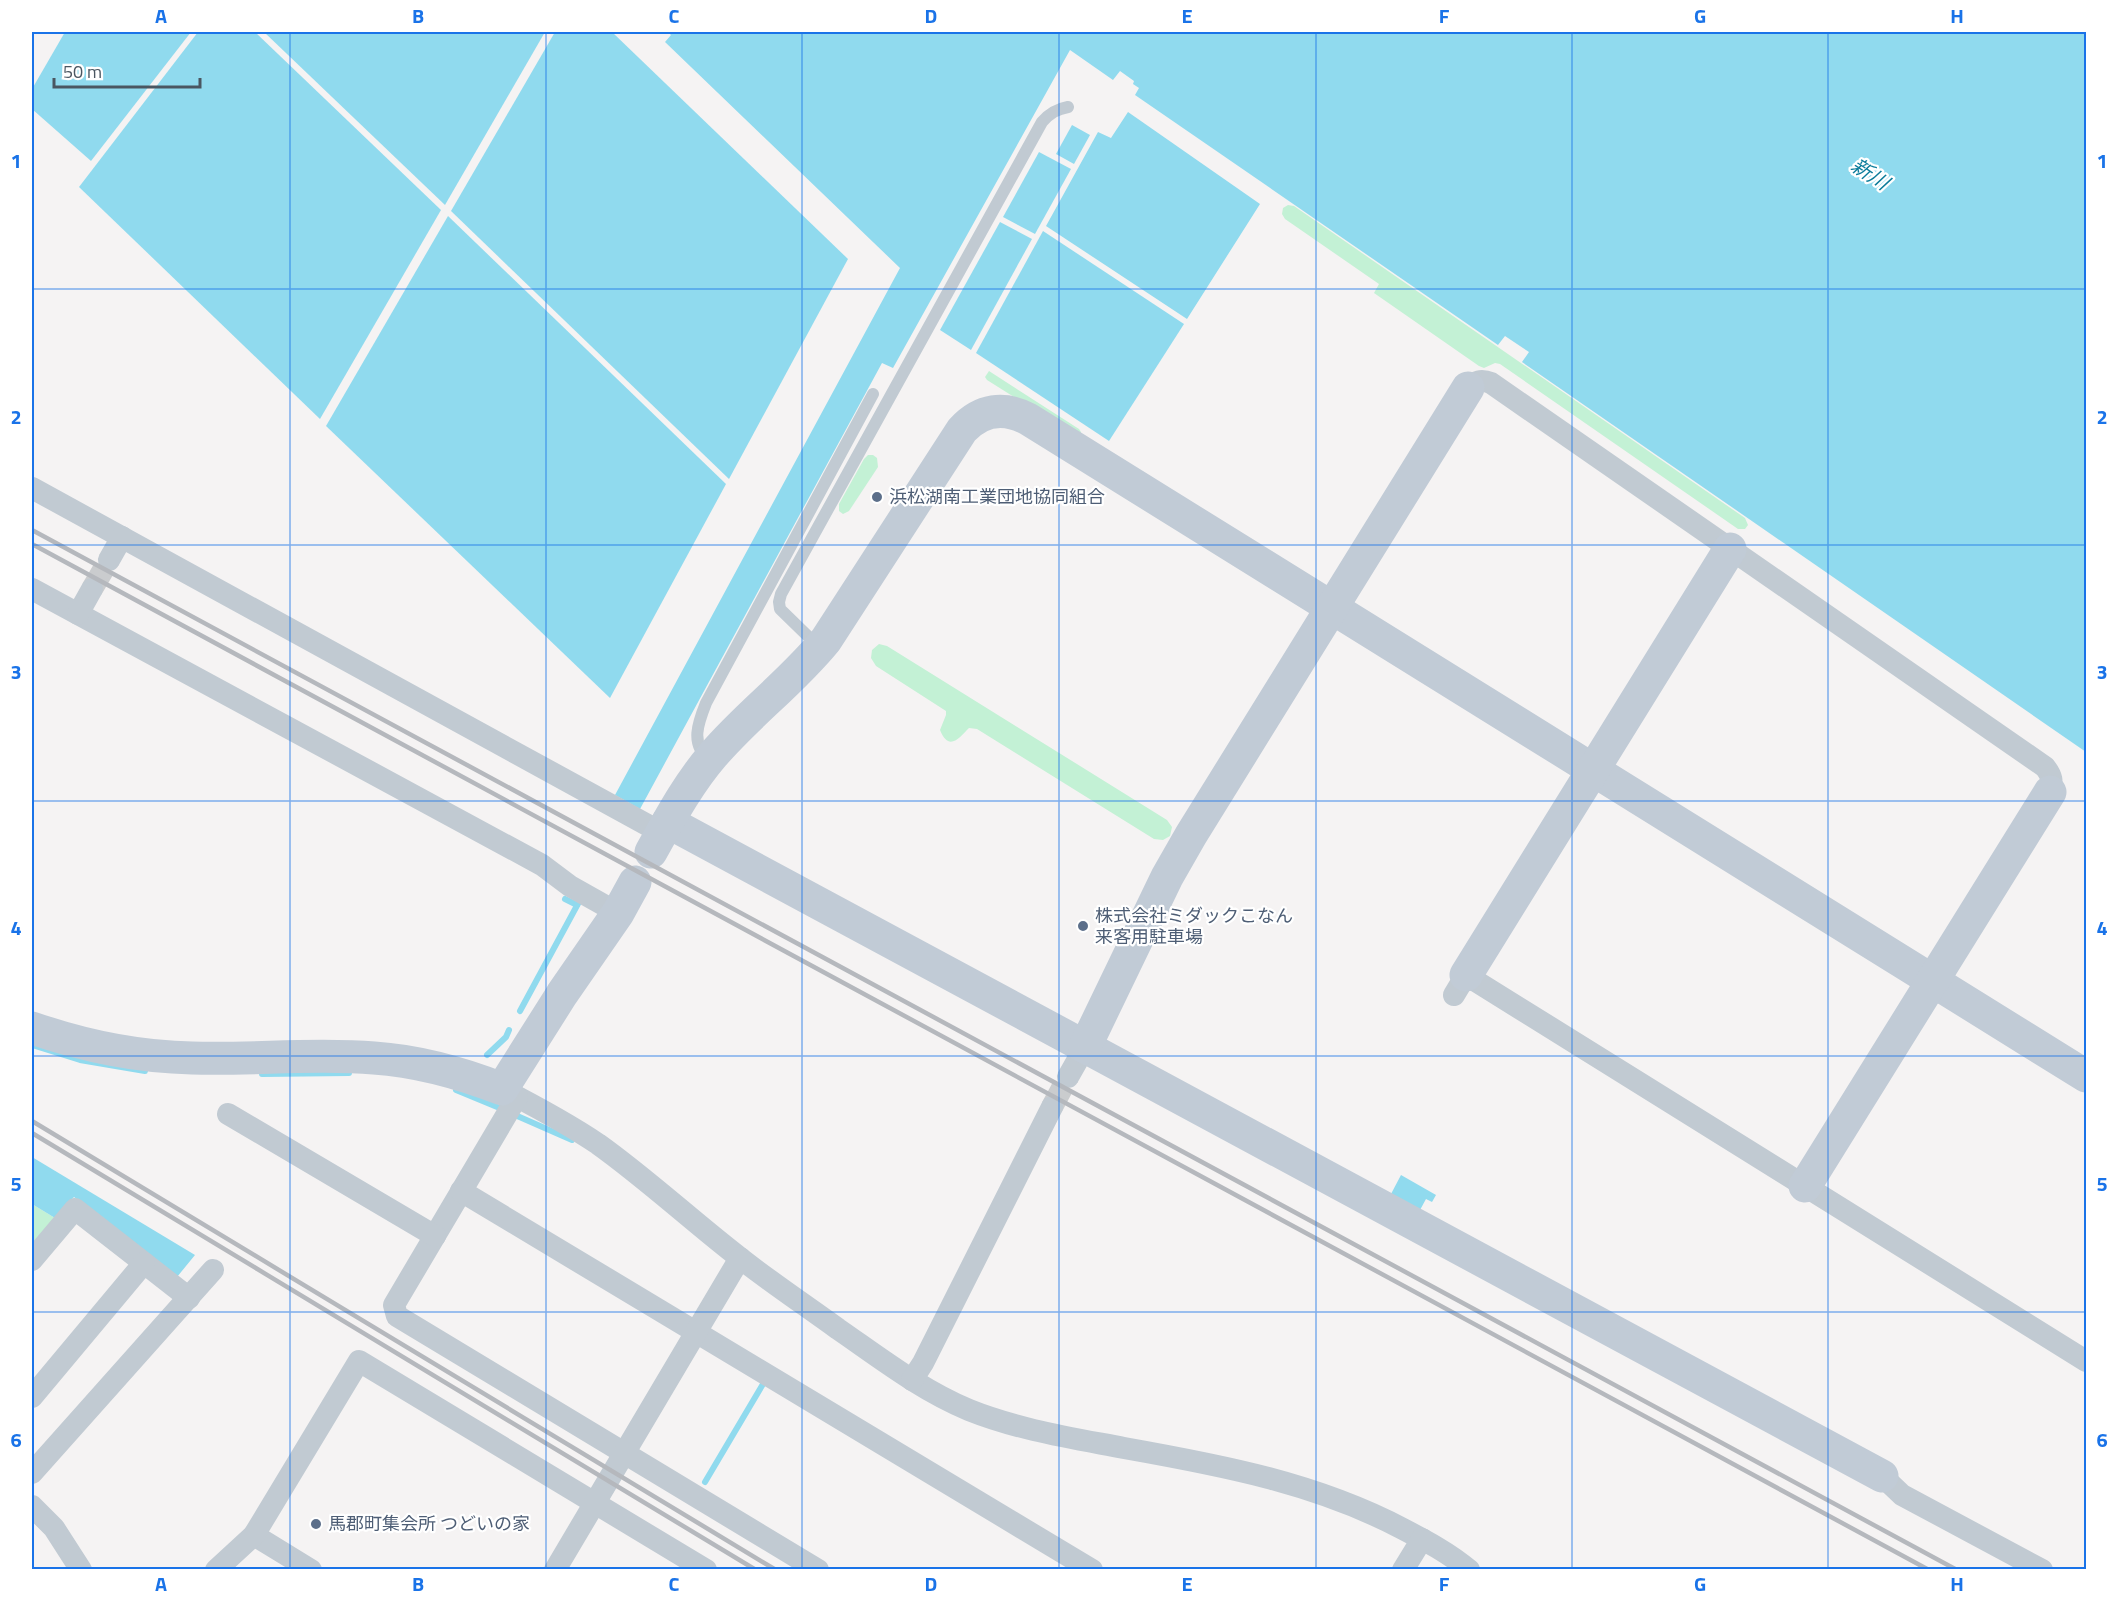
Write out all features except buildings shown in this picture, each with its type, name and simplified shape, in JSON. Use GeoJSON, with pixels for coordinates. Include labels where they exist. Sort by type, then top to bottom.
{"type":"FeatureCollection","features":[{"type":"Feature","properties":{"kind":"street"},"geometry":{"type":"LineString","coordinates":[[1068,1077],[1085,1047],[1178,855],[1468,388],[1474,382],[1483,380],[1491,383],[2044,767],[2050,774],[2052,783],[2050,792],[1805,1186]]}},
{"type":"Feature","properties":{"kind":"street"},"geometry":{"type":"LineString","coordinates":[[660,836],[681,798],[710,759],[820,647],[962,430],[978,416],[998,410],[1009,411],[1028,419],[2086,1076]]}},
{"type":"Feature","properties":{"kind":"street"},"geometry":{"type":"LineString","coordinates":[[32,488],[660,836],[1085,1047],[1882,1476],[1902,1495],[2042,1569]]}},
{"type":"Feature","properties":{"kind":"street"},"geometry":{"type":"LineString","coordinates":[[109,560],[122,537]]}},
{"type":"Feature","properties":{"kind":"street"},"geometry":{"type":"LineString","coordinates":[[1730,549],[1460,985],[1805,1186],[2086,1361]]}},
{"type":"Feature","properties":{"kind":"street"},"geometry":{"type":"LineString","coordinates":[[78,614],[92,588]]}},
{"type":"Feature","properties":{"kind":"street"},"geometry":{"type":"LineString","coordinates":[[32,589],[542,865],[570,886],[618,913]]}},
{"type":"Feature","properties":{"kind":"street"},"geometry":{"type":"LineString","coordinates":[[635,882],[618,913],[562,994],[461,1191],[394,1305],[397,1316],[818,1569]]}},
{"type":"Feature","properties":{"kind":"street"},"geometry":{"type":"LineString","coordinates":[[32,1028],[84,1045],[165,1057],[217,1059],[349,1056],[401,1061],[453,1072],[510,1093],[597,1144],[740,1258],[912,1380],[968,1410],[1008,1424],[1050,1434],[1215,1464],[1289,1483],[1360,1509],[1422,1539],[1469,1569]]}},
{"type":"Feature","properties":{"kind":"street"},"geometry":{"type":"LineString","coordinates":[[912,1380],[923,1363],[1052,1107]]}},
{"type":"Feature","properties":{"kind":"street"},"geometry":{"type":"LineString","coordinates":[[228,1114],[435,1236]]}},
{"type":"Feature","properties":{"kind":"street"},"geometry":{"type":"LineString","coordinates":[[461,1191],[1092,1569]]}},
{"type":"Feature","properties":{"kind":"street"},"geometry":{"type":"LineString","coordinates":[[32,1260],[75,1209],[189,1298]]}},
{"type":"Feature","properties":{"kind":"street"},"geometry":{"type":"LineString","coordinates":[[555,1569],[740,1258]]}},
{"type":"Feature","properties":{"kind":"street"},"geometry":{"type":"LineString","coordinates":[[32,1397],[144,1263]]}},
{"type":"Feature","properties":{"kind":"street"},"geometry":{"type":"LineString","coordinates":[[32,1473],[213,1270]]}},
{"type":"Feature","properties":{"kind":"street"},"geometry":{"type":"LineString","coordinates":[[216,1569],[254,1535],[359,1361],[706,1569]]}},
{"type":"Feature","properties":{"kind":"street"},"geometry":{"type":"LineString","coordinates":[[32,1506],[54,1528],[81,1569]]}},
{"type":"Feature","properties":{"kind":"street"},"geometry":{"type":"LineString","coordinates":[[254,1535],[311,1569]]}},
{"type":"Feature","properties":{"kind":"street"},"geometry":{"type":"LineString","coordinates":[[1403,1569],[1422,1539]]}},
{"type":"Feature","properties":{"kind":"lane"},"geometry":{"type":"LineString","coordinates":[[820,647],[780,609],[781,594],[1042,122],[1049,114],[1068,107]]}},
{"type":"Feature","properties":{"kind":"lane"},"geometry":{"type":"LineString","coordinates":[[710,759],[699,750],[701,714],[873,394]]}},
{"type":"Feature","properties":{"kind":"green space"},"geometry":{"type":"Polygon","coordinates":[[[1288,205],[1294,206],[1745,518],[1748,525],[1745,529],[1738,529],[1500,364],[1495,363],[1484,368],[1479,366],[1374,293],[1379,284],[1285,219],[1282,214],[1283,208],[1288,205]]]}},
{"type":"Feature","properties":{"kind":"green space"},"geometry":{"type":"Polygon","coordinates":[[[989,371],[1079,429],[1081,434],[1075,435],[987,380],[985,377],[989,371]]]}},
{"type":"Feature","properties":{"kind":"green space"},"geometry":{"type":"Polygon","coordinates":[[[868,455],[877,458],[878,467],[849,511],[843,514],[839,511],[839,504],[868,455]]]}},
{"type":"Feature","properties":{"kind":"green space"},"geometry":{"type":"Polygon","coordinates":[[[879,644],[887,646],[1167,820],[1172,827],[1170,836],[1163,840],[1154,839],[977,729],[969,728],[962,736],[950,742],[943,737],[940,730],[946,711],[876,666],[871,658],[872,650],[879,644]]]}},
{"type":"Feature","properties":{"kind":"green space"},"geometry":{"type":"Polygon","coordinates":[[[32,1204],[55,1218],[32,1246],[32,1204]]]}},
{"type":"Feature","properties":{"kind":"water"},"geometry":{"type":"Polygon","coordinates":[[[65,32],[191,32],[91,161],[32,109],[32,89],[65,32]]]}},
{"type":"Feature","properties":{"kind":"water"},"geometry":{"type":"Polygon","coordinates":[[[198,32],[255,32],[441,210],[320,419],[79,187],[198,32]]]}},
{"type":"Feature","properties":{"kind":"water"},"geometry":{"type":"Polygon","coordinates":[[[264,32],[545,32],[445,205],[264,32]]]}},
{"type":"Feature","properties":{"kind":"water"},"geometry":{"type":"Polygon","coordinates":[[[555,32],[612,32],[848,259],[729,479],[451,211],[555,32]]]}},
{"type":"Feature","properties":{"kind":"water","name":"新川"},"geometry":{"type":"Polygon","coordinates":[[[668,32],[2086,32],[2086,752],[1522,362],[1529,352],[1505,336],[1498,345],[1135,95],[1139,88],[1133,84],[1134,81],[1120,71],[1113,80],[1070,50],[893,368],[882,363],[640,809],[615,795],[900,268],[665,42],[671,35],[668,32]]]}},
{"type":"Feature","properties":{"kind":"water"},"geometry":{"type":"Polygon","coordinates":[[[1128,112],[1260,204],[1187,319],[1046,226],[1098,132],[1111,138],[1128,112]]]}},
{"type":"Feature","properties":{"kind":"water"},"geometry":{"type":"Polygon","coordinates":[[[1072,125],[1090,135],[1074,164],[1056,154],[1072,125]]]}},
{"type":"Feature","properties":{"kind":"water"},"geometry":{"type":"Polygon","coordinates":[[[1039,152],[1071,169],[1035,234],[1003,217],[1039,152]]]}},
{"type":"Feature","properties":{"kind":"water"},"geometry":{"type":"Polygon","coordinates":[[[448,216],[726,484],[610,698],[326,426],[448,216]]]}},
{"type":"Feature","properties":{"kind":"water"},"geometry":{"type":"Polygon","coordinates":[[[1000,222],[1032,239],[971,350],[940,330],[1000,222]]]}},
{"type":"Feature","properties":{"kind":"water"},"geometry":{"type":"Polygon","coordinates":[[[1043,231],[1184,324],[1109,441],[976,353],[1043,231]]]}},
{"type":"Feature","properties":{"kind":"water"},"geometry":{"type":"Polygon","coordinates":[[[32,1157],[195,1255],[177,1277],[74,1197],[55,1218],[32,1204],[32,1157]]]}},
{"type":"Feature","properties":{"kind":"water"},"geometry":{"type":"Polygon","coordinates":[[[1401,1175],[1436,1195],[1432,1202],[1426,1199],[1420,1210],[1391,1194],[1401,1175]]]}},
{"type":"Feature","properties":{"kind":"waterway"},"geometry":{"type":"LineString","coordinates":[[565,899],[577,905]]}},
{"type":"Feature","properties":{"kind":"waterway"},"geometry":{"type":"LineString","coordinates":[[520,1011],[580,900]]}},
{"type":"Feature","properties":{"kind":"waterway"},"geometry":{"type":"LineString","coordinates":[[487,1055],[506,1037],[509,1030]]}},
{"type":"Feature","properties":{"kind":"waterway"},"geometry":{"type":"LineString","coordinates":[[32,1045],[80,1060],[145,1071]]}},
{"type":"Feature","properties":{"kind":"waterway"},"geometry":{"type":"LineString","coordinates":[[262,1074],[349,1073]]}},
{"type":"Feature","properties":{"kind":"waterway"},"geometry":{"type":"LineString","coordinates":[[456,1090],[502,1109]]}},
{"type":"Feature","properties":{"kind":"waterway"},"geometry":{"type":"LineString","coordinates":[[515,1115],[572,1140]]}},
{"type":"Feature","properties":{"kind":"waterway"},"geometry":{"type":"LineString","coordinates":[[705,1482],[763,1384]]}},
{"type":"Feature","properties":{"kind":"tunnel"},"geometry":{"type":"LineString","coordinates":[[92,589],[109,560]]}},
{"type":"Feature","properties":{"kind":"tunnel"},"geometry":{"type":"LineString","coordinates":[[1052,1107],[1068,1077]]}},
{"type":"Feature","properties":{"kind":"railway"},"geometry":{"type":"LineString","coordinates":[[32,530],[1957,1570]]}},
{"type":"Feature","properties":{"kind":"railway"},"geometry":{"type":"LineString","coordinates":[[32,544],[1929,1570]]}},
{"type":"Feature","properties":{"kind":"railway"},"geometry":{"type":"LineString","coordinates":[[32,1121],[776,1570]]}},
{"type":"Feature","properties":{"kind":"railway"},"geometry":{"type":"LineString","coordinates":[[32,1133],[756,1570]]}},
{"type":"Feature","properties":{"kind":"place","name":"浜松湖南工業団地協同組合"},"geometry":{"type":"Point","coordinates":[877,497]}},
{"type":"Feature","properties":{"kind":"place","name":"株式会社ミダックこなん 来客用駐車場"},"geometry":{"type":"Point","coordinates":[1083,926]}},
{"type":"Feature","properties":{"kind":"place","name":"馬郡町集会所 つどいの家"},"geometry":{"type":"Point","coordinates":[316,1524]}}]}
